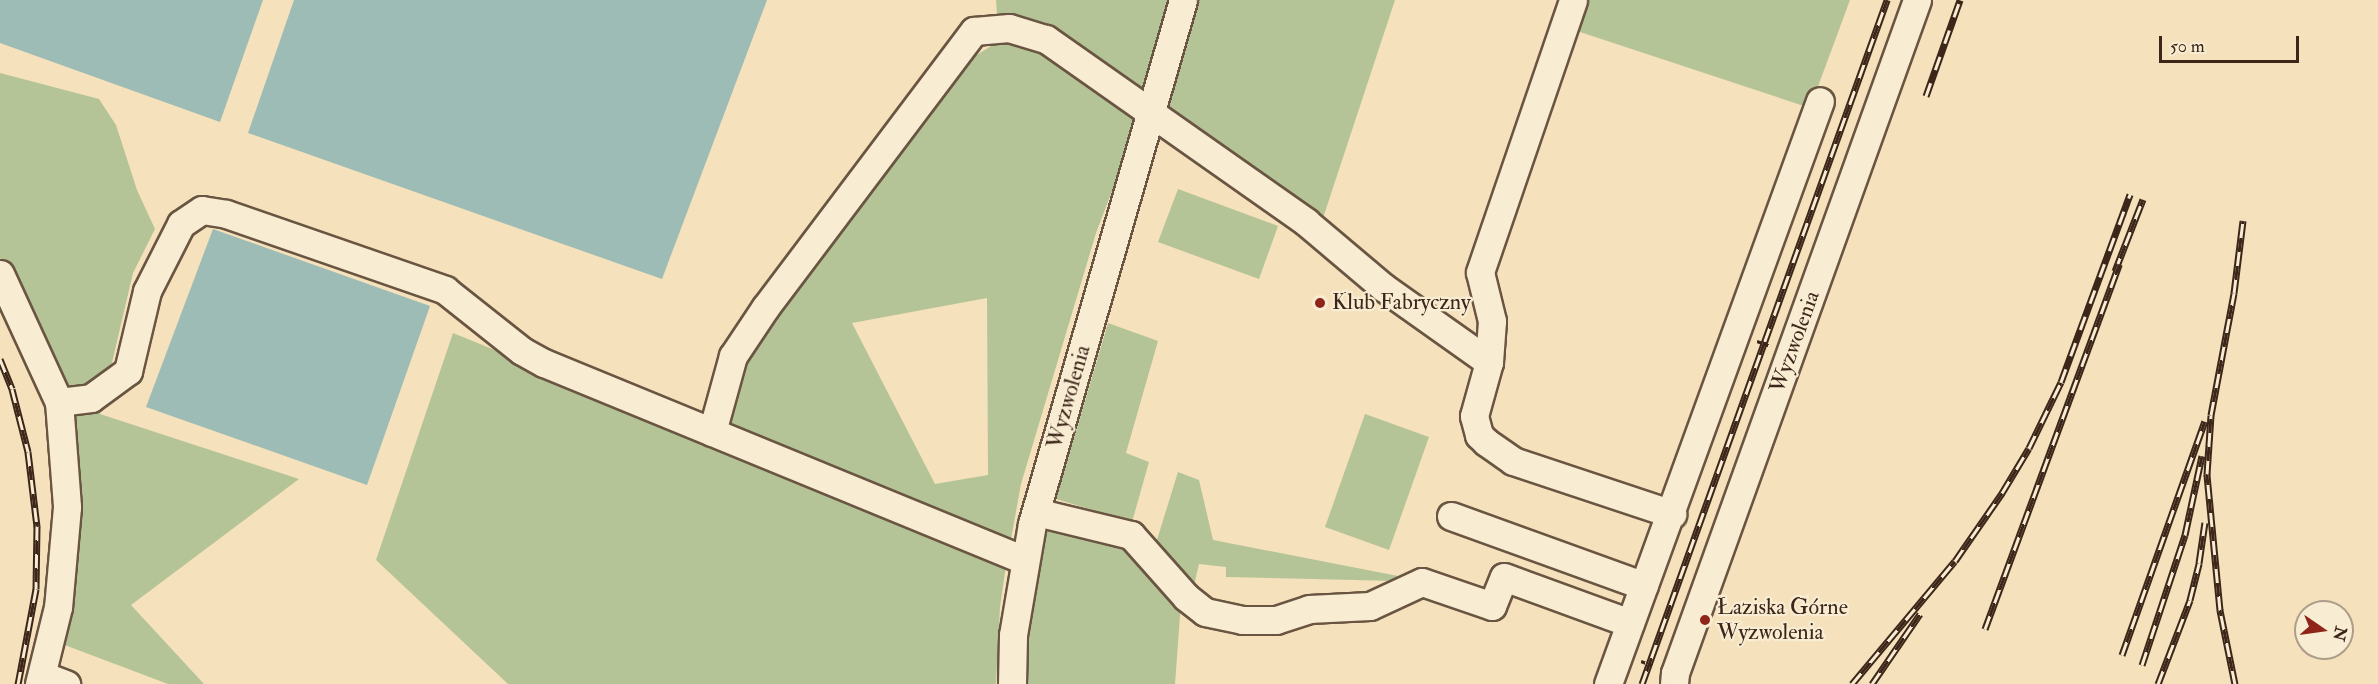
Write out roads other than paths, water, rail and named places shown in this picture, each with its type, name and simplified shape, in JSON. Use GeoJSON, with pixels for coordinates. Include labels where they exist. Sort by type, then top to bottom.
{"type":"FeatureCollection","features":[{"type":"Feature","properties":{"kind":"street","name":"Wyzwolenia"},"geometry":{"type":"LineString","coordinates":[[1012,684],[1013,635],[1024,560],[1036,512],[1183,0]]}},
{"type":"Feature","properties":{"kind":"street"},"geometry":{"type":"LineString","coordinates":[[1573,0],[1480,272],[1492,321],[1489,362],[1474,416],[1479,435],[1513,460],[1672,514]]}},
{"type":"Feature","properties":{"kind":"street","name":"Wyzwolenia"},"geometry":{"type":"LineString","coordinates":[[1675,678],[1917,0]]}},
{"type":"Feature","properties":{"kind":"street"},"geometry":{"type":"LineString","coordinates":[[712,432],[733,356],[765,308],[974,31],[1009,28],[1046,39],[1306,222],[1383,287],[1489,362]]}},
{"type":"Feature","properties":{"kind":"street"},"geometry":{"type":"LineString","coordinates":[[1608,684],[1672,514],[1820,101]]}},
{"type":"Feature","properties":{"kind":"street"},"geometry":{"type":"LineString","coordinates":[[59,402],[91,398],[128,371],[147,291],[181,224],[202,210],[226,214],[445,290],[522,351],[543,363],[1024,560]]}},
{"type":"Feature","properties":{"kind":"street"},"geometry":{"type":"LineString","coordinates":[[0,273],[59,402],[67,507],[49,681]]}},
{"type":"Feature","properties":{"kind":"street"},"geometry":{"type":"LineString","coordinates":[[1036,512],[1131,536],[1186,597],[1205,612],[1242,620],[1276,620],[1309,609],[1370,606],[1422,582],[1492,606],[1504,577],[1630,623]]}},
{"type":"Feature","properties":{"kind":"street"},"geometry":{"type":"LineString","coordinates":[[1451,516],[1644,586]]}},
{"type":"Feature","properties":{"kind":"water"},"geometry":{"type":"Polygon","coordinates":[[[0,0],[263,0],[220,122],[0,43],[0,0]]]}},
{"type":"Feature","properties":{"kind":"water"},"geometry":{"type":"Polygon","coordinates":[[[294,0],[767,0],[662,279],[248,133],[294,0]]]}},
{"type":"Feature","properties":{"kind":"water"},"geometry":{"type":"Polygon","coordinates":[[[213,229],[430,306],[367,485],[146,407],[213,229]]]}},
{"type":"Feature","properties":{"kind":"railway"},"geometry":{"type":"LineString","coordinates":[[1642,684],[1887,0]]}},
{"type":"Feature","properties":{"kind":"railway"},"geometry":{"type":"LineString","coordinates":[[1926,96],[1960,0]]}},
{"type":"Feature","properties":{"kind":"railway"},"geometry":{"type":"LineString","coordinates":[[1852,684],[1955,561],[2002,493],[2029,448],[2061,382],[2130,194]]}},
{"type":"Feature","properties":{"kind":"railway"},"geometry":{"type":"LineString","coordinates":[[2115,271],[2143,199]]}},
{"type":"Feature","properties":{"kind":"railway"},"geometry":{"type":"LineString","coordinates":[[2235,684],[2220,610],[2207,474],[2211,415],[2234,293],[2243,221]]}},
{"type":"Feature","properties":{"kind":"railway"},"geometry":{"type":"LineString","coordinates":[[1985,629],[2119,264]]}},
{"type":"Feature","properties":{"kind":"railway"},"geometry":{"type":"LineString","coordinates":[[0,359],[12,389],[28,452],[37,526],[36,589],[18,684]]}},
{"type":"Feature","properties":{"kind":"railway"},"geometry":{"type":"LineString","coordinates":[[2122,655],[2205,421]]}},
{"type":"Feature","properties":{"kind":"railway"},"geometry":{"type":"LineString","coordinates":[[2142,665],[2185,535],[2202,456]]}},
{"type":"Feature","properties":{"kind":"railway"},"geometry":{"type":"LineString","coordinates":[[2158,684],[2190,600],[2199,563],[2205,522]]}},
{"type":"Feature","properties":{"kind":"railway"},"geometry":{"type":"LineString","coordinates":[[1872,684],[1920,614]]}},
{"type":"Feature","properties":{"kind":"place","name":"Klub Fabryczny"},"geometry":{"type":"Point","coordinates":[1320,303]}},
{"type":"Feature","properties":{"kind":"place","name":"Łaziska Górne Wyzwolenia"},"geometry":{"type":"Point","coordinates":[1705,620]}}]}
